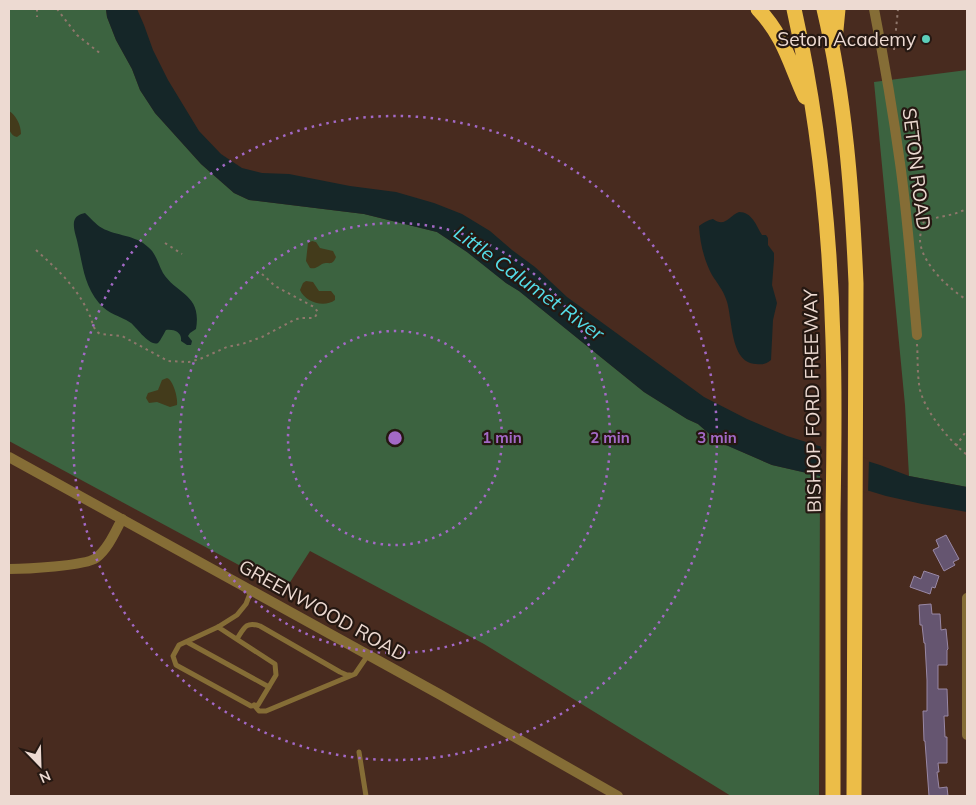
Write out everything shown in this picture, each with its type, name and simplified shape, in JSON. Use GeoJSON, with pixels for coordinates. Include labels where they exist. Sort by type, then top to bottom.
{"type":"FeatureCollection","features":[{"type":"Feature","properties":{"kind":"highway"},"geometry":{"type":"LineString","coordinates":[[758,9],[768,19],[781,39],[814,116]]}},
{"type":"Feature","properties":{"kind":"highway","name":"BISHOP FORD FREEWAY"},"geometry":{"type":"LineString","coordinates":[[794,9],[814,116],[826,222],[830,278],[834,414],[833,796]]}},
{"type":"Feature","properties":{"kind":"highway"},"geometry":{"type":"LineString","coordinates":[[824,9],[833,54],[848,158],[856,283],[854,796]]}},
{"type":"Feature","properties":{"kind":"highway"},"geometry":{"type":"LineString","coordinates":[[833,54],[838,9]]}},
{"type":"Feature","properties":{"kind":"street","name":"SETON ROAD"},"geometry":{"type":"LineString","coordinates":[[874,9],[900,164],[917,335]]}},
{"type":"Feature","properties":{"kind":"street","name":"GREENWOOD ROAD"},"geometry":{"type":"LineString","coordinates":[[9,457],[368,655],[618,796]]}},
{"type":"Feature","properties":{"kind":"street"},"geometry":{"type":"LineString","coordinates":[[9,570],[84,562],[96,558],[104,550],[122,519]]}},
{"type":"Feature","properties":{"kind":"street"},"geometry":{"type":"LineString","coordinates":[[966,598],[967,735]]}},
{"type":"Feature","properties":{"kind":"lane"},"geometry":{"type":"LineString","coordinates":[[218,627],[275,664],[276,675],[258,705],[251,706],[176,665],[173,656],[179,645],[218,627],[237,615],[246,604],[251,591]]}},
{"type":"Feature","properties":{"kind":"lane"},"geometry":{"type":"LineString","coordinates":[[237,639],[246,626],[255,624],[340,672],[350,675]]}},
{"type":"Feature","properties":{"kind":"lane"},"geometry":{"type":"LineString","coordinates":[[187,642],[269,687]]}},
{"type":"Feature","properties":{"kind":"lane"},"geometry":{"type":"LineString","coordinates":[[254,705],[259,711],[266,711],[353,675],[368,655]]}},
{"type":"Feature","properties":{"kind":"lane"},"geometry":{"type":"LineString","coordinates":[[359,752],[366,796]]}},
{"type":"Feature","properties":{"kind":"path"},"geometry":{"type":"LineString","coordinates":[[37,9],[37,17]]}},
{"type":"Feature","properties":{"kind":"path"},"geometry":{"type":"LineString","coordinates":[[57,9],[77,34],[102,54]]}},
{"type":"Feature","properties":{"kind":"path"},"geometry":{"type":"LineString","coordinates":[[894,50],[898,9]]}},
{"type":"Feature","properties":{"kind":"path"},"geometry":{"type":"LineString","coordinates":[[907,223],[924,221],[967,209]]}},
{"type":"Feature","properties":{"kind":"path"},"geometry":{"type":"LineString","coordinates":[[924,221],[920,241],[922,252],[939,277],[967,300]]}},
{"type":"Feature","properties":{"kind":"path"},"geometry":{"type":"LineString","coordinates":[[165,243],[182,254]]}},
{"type":"Feature","properties":{"kind":"path"},"geometry":{"type":"LineString","coordinates":[[36,250],[75,289],[97,332],[100,334],[122,336],[162,358],[174,362],[189,362],[200,359],[221,348],[242,344],[262,337],[294,320],[312,318],[317,314],[318,312],[314,307],[276,286],[262,274]]}},
{"type":"Feature","properties":{"kind":"path"},"geometry":{"type":"LineString","coordinates":[[917,335],[919,381],[923,399],[956,446],[967,455]]}},
{"type":"Feature","properties":{"kind":"path"},"geometry":{"type":"LineString","coordinates":[[956,446],[967,430]]}},
{"type":"Feature","properties":{"kind":"green space"},"geometry":{"type":"Polygon","coordinates":[[[9,9],[106,9],[107,17],[116,40],[132,69],[140,90],[155,113],[201,164],[234,193],[249,200],[364,214],[437,232],[519,291],[644,392],[698,424],[714,438],[772,465],[820,476],[819,796],[731,796],[484,644],[310,551],[285,590],[9,441],[9,9]]]}},
{"type":"Feature","properties":{"kind":"green space"},"geometry":{"type":"Polygon","coordinates":[[[967,70],[967,487],[909,476],[905,405],[874,82],[967,70]]]}},
{"type":"Feature","properties":{"kind":"sand"},"geometry":{"type":"Polygon","coordinates":[[[9,111],[16,118],[20,127],[21,134],[17,137],[10,130],[9,111]]]}},
{"type":"Feature","properties":{"kind":"sand"},"geometry":{"type":"Polygon","coordinates":[[[316,242],[320,248],[333,251],[336,257],[333,262],[310,268],[306,261],[308,243],[316,242]]]}},
{"type":"Feature","properties":{"kind":"sand"},"geometry":{"type":"Polygon","coordinates":[[[306,281],[313,282],[319,291],[331,291],[335,296],[335,300],[326,304],[310,301],[300,290],[306,281]]]}},
{"type":"Feature","properties":{"kind":"sand"},"geometry":{"type":"Polygon","coordinates":[[[167,378],[171,381],[174,388],[177,405],[170,407],[157,402],[149,403],[146,398],[148,393],[158,390],[162,380],[167,378]]]}},
{"type":"Feature","properties":{"kind":"water","name":"Little Calumet River"},"geometry":{"type":"Polygon","coordinates":[[[106,9],[137,9],[153,50],[168,80],[199,131],[221,154],[242,168],[262,173],[289,174],[350,186],[396,192],[434,203],[462,214],[490,231],[535,267],[567,297],[704,397],[747,419],[787,436],[909,476],[967,487],[967,512],[886,496],[820,476],[772,465],[726,445],[714,438],[698,424],[644,392],[519,291],[437,232],[364,214],[249,200],[234,193],[201,164],[155,113],[140,90],[132,69],[116,40],[107,17],[106,9]]]}},
{"type":"Feature","properties":{"kind":"water"},"geometry":{"type":"Polygon","coordinates":[[[739,212],[747,214],[762,235],[766,235],[768,245],[774,253],[772,285],[777,303],[773,320],[771,360],[763,364],[747,362],[736,347],[726,299],[709,269],[700,239],[699,226],[713,219],[724,222],[739,212]]]}},
{"type":"Feature","properties":{"kind":"water"},"geometry":{"type":"Polygon","coordinates":[[[85,213],[102,228],[138,240],[151,249],[163,273],[187,296],[195,309],[197,317],[196,329],[188,336],[192,341],[191,345],[181,341],[180,335],[177,332],[169,330],[166,330],[158,343],[151,342],[131,323],[110,312],[99,303],[87,282],[74,228],[75,218],[85,213]]]}},
{"type":"Feature","properties":{"kind":"pier"},"geometry":{"type":"Polygon","coordinates":[[[821,444],[869,459],[868,493],[820,479],[821,444]]]}},
{"type":"Feature","properties":{"kind":"building"},"geometry":{"type":"Polygon","coordinates":[[[946,535],[959,559],[953,562],[955,565],[944,571],[933,550],[939,547],[936,540],[946,535]]]}},
{"type":"Feature","properties":{"kind":"building"},"geometry":{"type":"Polygon","coordinates":[[[924,571],[939,576],[935,588],[932,587],[930,594],[910,587],[914,576],[921,579],[924,571]]]}},
{"type":"Feature","properties":{"kind":"building"},"geometry":{"type":"Polygon","coordinates":[[[931,604],[932,614],[940,614],[941,630],[946,629],[948,649],[947,665],[938,665],[938,689],[947,689],[948,716],[944,716],[945,737],[947,737],[947,763],[938,763],[939,772],[937,772],[939,788],[947,787],[948,796],[929,796],[924,741],[923,711],[927,711],[927,680],[925,643],[922,625],[920,625],[919,605],[931,604]]]}},
{"type":"Feature","properties":{"kind":"place","name":"Seton Academy"},"geometry":{"type":"Point","coordinates":[926,39]}}]}
